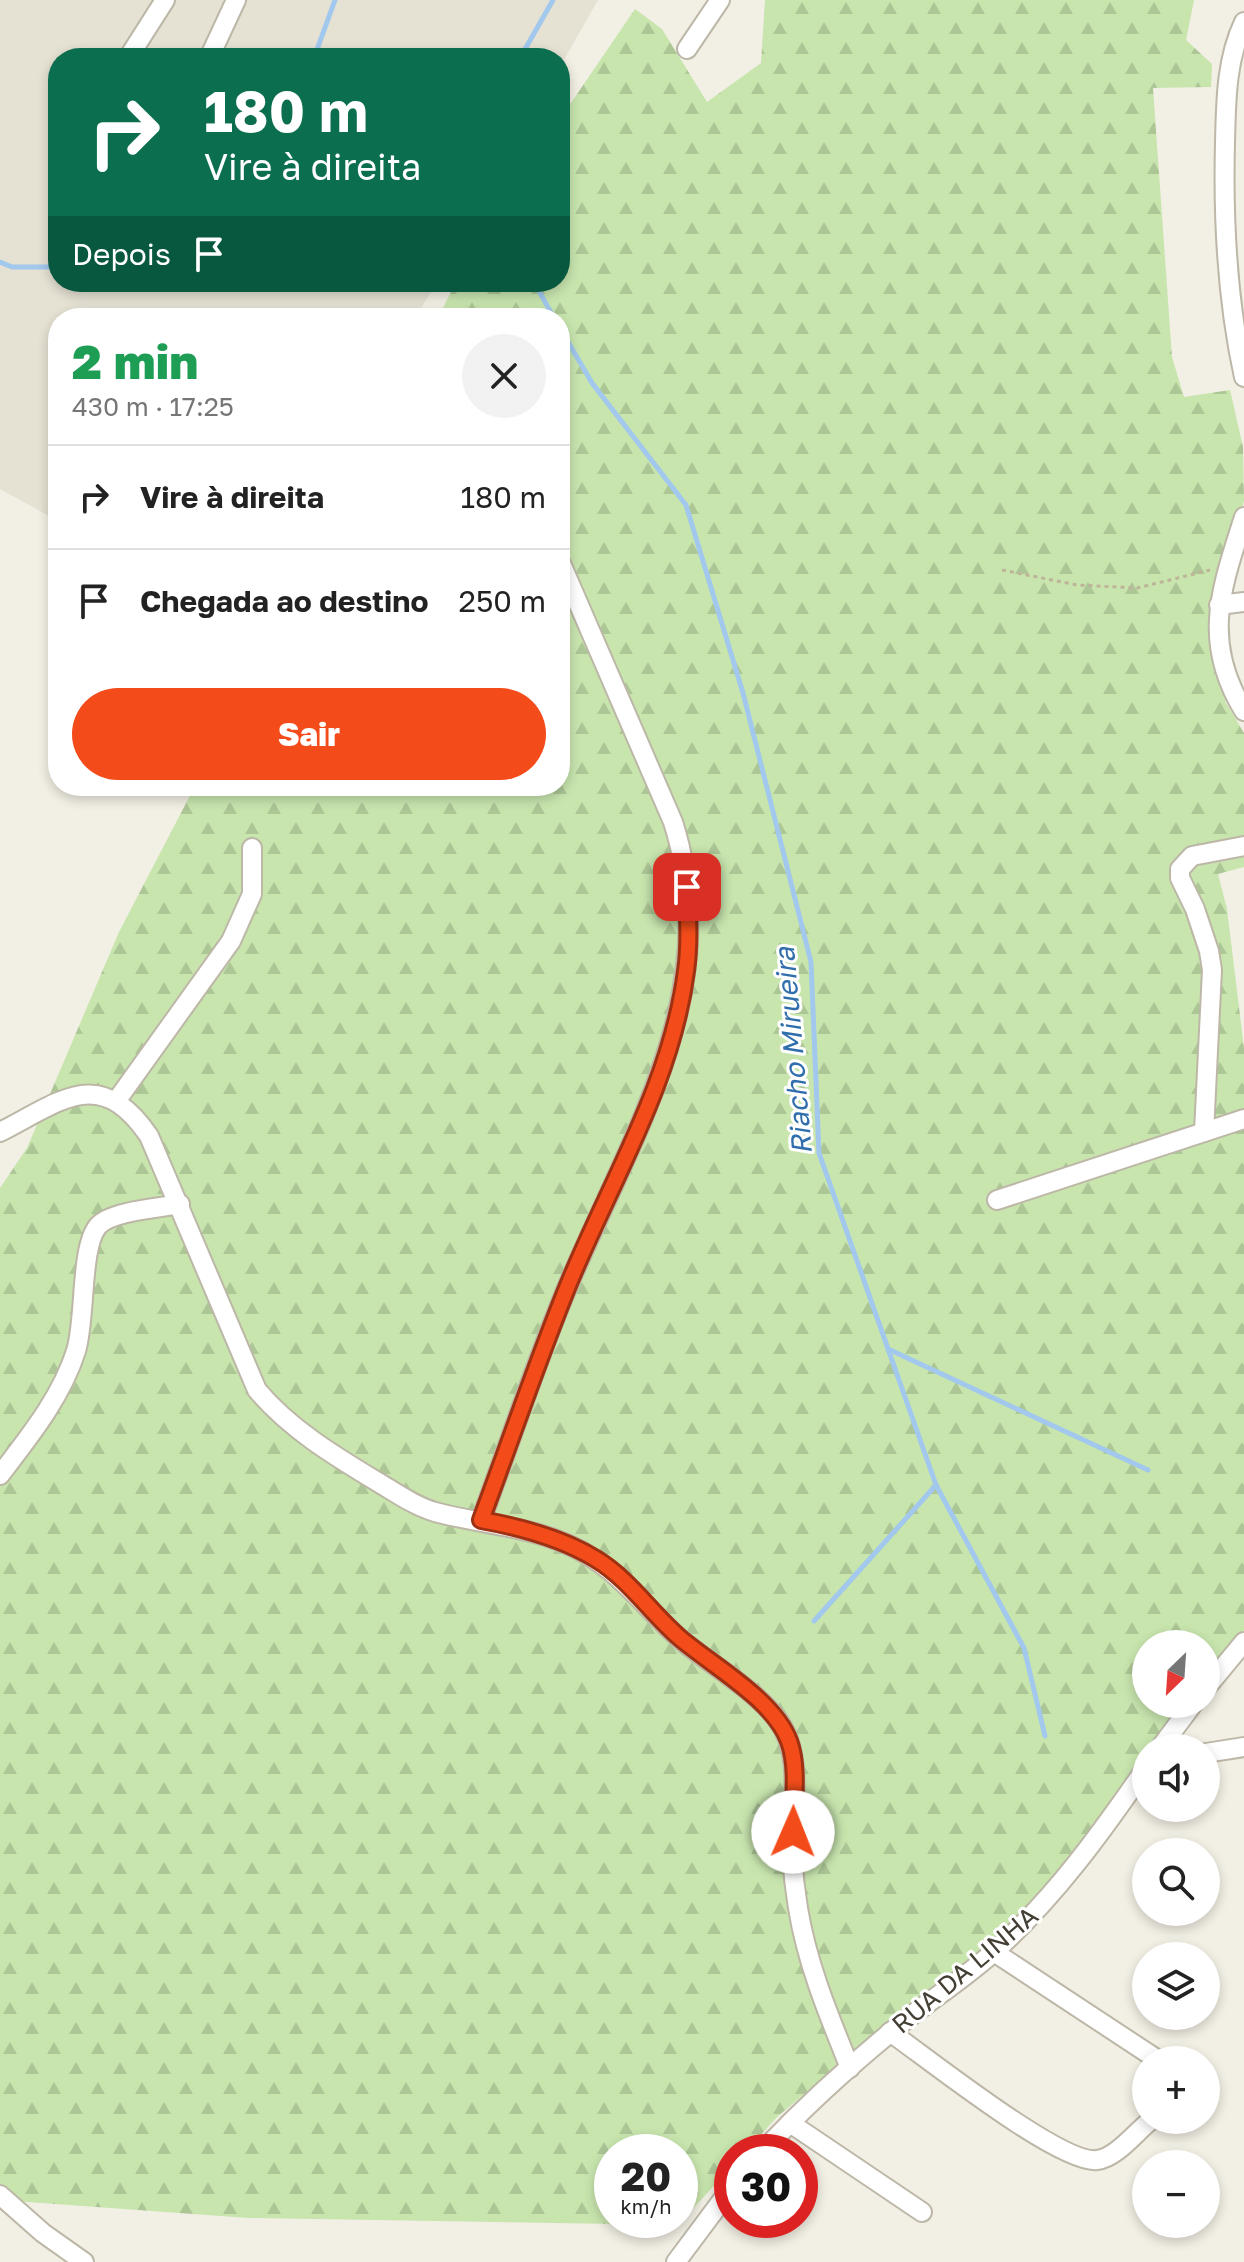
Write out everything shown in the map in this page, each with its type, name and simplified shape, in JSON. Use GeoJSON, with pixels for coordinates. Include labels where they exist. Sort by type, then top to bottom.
{"type":"FeatureCollection","features":[{"type":"Feature","properties":{"kind":"street"},"geometry":{"type":"LineString","coordinates":[[134,48],[165,0]]}},
{"type":"Feature","properties":{"kind":"street"},"geometry":{"type":"LineString","coordinates":[[214,48],[236,0]]}},
{"type":"Feature","properties":{"kind":"street"},"geometry":{"type":"LineString","coordinates":[[687,49],[720,0]]}},
{"type":"Feature","properties":{"kind":"street"},"geometry":{"type":"LineString","coordinates":[[1244,22],[1235,40],[1228,82],[1224,184],[1231,295],[1244,377]]}},
{"type":"Feature","properties":{"kind":"street"},"geometry":{"type":"LineString","coordinates":[[1244,517],[1219,605],[1218,642],[1232,687],[1244,711]]}},
{"type":"Feature","properties":{"kind":"street"},"geometry":{"type":"LineString","coordinates":[[481,1520],[565,1294],[655,1089],[677,1018],[686,971],[689,934],[687,887],[679,842],[570,585]]}},
{"type":"Feature","properties":{"kind":"street"},"geometry":{"type":"LineString","coordinates":[[1219,605],[1244,602]]}},
{"type":"Feature","properties":{"kind":"street"},"geometry":{"type":"LineString","coordinates":[[1204,1132],[1212,970],[1209,951],[1195,909],[1180,878],[1180,869],[1192,856],[1244,846]]}},
{"type":"Feature","properties":{"kind":"street"},"geometry":{"type":"LineString","coordinates":[[117,1100],[231,941],[252,894],[252,848]]}},
{"type":"Feature","properties":{"kind":"street"},"geometry":{"type":"LineString","coordinates":[[0,1132],[79,1095],[98,1094],[117,1100],[137,1119],[159,1157],[257,1390],[278,1415],[408,1500],[433,1511],[521,1529],[567,1544],[597,1559],[624,1581],[679,1637],[777,1718],[789,1741],[793,1759],[792,1856],[804,1941],[827,2012],[850,2068]]}},
{"type":"Feature","properties":{"kind":"street"},"geometry":{"type":"LineString","coordinates":[[997,1200],[1244,1119]]}},
{"type":"Feature","properties":{"kind":"street"},"geometry":{"type":"LineString","coordinates":[[0,1475],[34,1430],[66,1378],[82,1320],[88,1254],[96,1229],[115,1216],[180,1204]]}},
{"type":"Feature","properties":{"kind":"street"},"geometry":{"type":"LineString","coordinates":[[1220,1671],[1244,1642]]}},
{"type":"Feature","properties":{"kind":"street"},"geometry":{"type":"LineString","coordinates":[[1220,1751],[1244,1747]]}},
{"type":"Feature","properties":{"kind":"street","name":"RUA DA LINHA"},"geometry":{"type":"LineString","coordinates":[[779,2134],[890,2032],[994,1952],[1041,1906],[1132,1787]]}},
{"type":"Feature","properties":{"kind":"street"},"geometry":{"type":"LineString","coordinates":[[994,1952],[1137,2046]]}},
{"type":"Feature","properties":{"kind":"street"},"geometry":{"type":"LineString","coordinates":[[890,2032],[1042,2138],[1080,2159],[1101,2160],[1135,2134]]}},
{"type":"Feature","properties":{"kind":"street"},"geometry":{"type":"LineString","coordinates":[[790,2123],[922,2212]]}},
{"type":"Feature","properties":{"kind":"street"},"geometry":{"type":"LineString","coordinates":[[0,2195],[43,2233],[84,2262]]}},
{"type":"Feature","properties":{"kind":"street"},"geometry":{"type":"LineString","coordinates":[[676,2262],[714,2211]]}},
{"type":"Feature","properties":{"kind":"path"},"geometry":{"type":"LineString","coordinates":[[1002,570],[1077,585],[1137,588],[1230,566]]}},
{"type":"Feature","properties":{"kind":"shaded area"},"geometry":{"type":"Polygon","coordinates":[[[0,0],[598,0],[570,49],[48,48],[48,292],[431,292],[421,308],[48,308],[48,515],[0,489],[0,0]]]}},
{"type":"Feature","properties":{"kind":"green space"},"geometry":{"type":"Polygon","coordinates":[[[765,0],[1194,0],[1186,40],[1212,64],[1211,87],[1153,88],[1172,357],[1184,397],[1230,390],[1243,447],[1244,501],[1217,598],[1212,638],[1226,703],[1244,733],[1244,867],[1218,874],[1227,909],[1244,1048],[1244,1630],[1220,1661],[1220,1630],[1132,1630],[1132,1718],[1176,1718],[1164,1734],[1132,1734],[1132,1775],[1039,1898],[993,1943],[940,1980],[777,2117],[761,2134],[714,2134],[714,2186],[698,2203],[698,2134],[594,2134],[594,2224],[248,2218],[0,2200],[0,1188],[27,1148],[119,932],[190,796],[570,796],[570,308],[443,308],[451,292],[570,292],[570,104],[635,9],[662,29],[707,102],[761,63],[765,0]]]}},
{"type":"Feature","properties":{"kind":"waterway","name":"Riacho Mirueira"},"geometry":{"type":"LineString","coordinates":[[318,48],[335,0]]}},
{"type":"Feature","properties":{"kind":"waterway","name":"Riacho Mirueira"},"geometry":{"type":"LineString","coordinates":[[526,48],[553,0]]}},
{"type":"Feature","properties":{"kind":"waterway","name":"Riacho Mirueira"},"geometry":{"type":"LineString","coordinates":[[0,262],[12,267],[48,267]]}},
{"type":"Feature","properties":{"kind":"waterway","name":"Riacho Mirueira"},"geometry":{"type":"LineString","coordinates":[[540,292],[548,308]]}},
{"type":"Feature","properties":{"kind":"waterway","name":"Riacho Mirueira"},"geometry":{"type":"LineString","coordinates":[[570,345],[592,383],[686,505],[743,693],[811,962],[819,1153],[936,1485],[1024,1648],[1045,1736]]}},
{"type":"Feature","properties":{"kind":"waterway"},"geometry":{"type":"LineString","coordinates":[[888,1349],[1148,1470]]}},
{"type":"Feature","properties":{"kind":"waterway"},"geometry":{"type":"LineString","coordinates":[[814,1621],[936,1485]]}},
{"type":"Feature","properties":{"kind":"route"},"geometry":{"type":"LineString","coordinates":[[687,887],[689,934],[686,971],[667,1056],[623,1165],[565,1294],[481,1520],[567,1544],[597,1559],[624,1581],[679,1637],[777,1718],[789,1741],[793,1759],[793,1832]]}}]}
